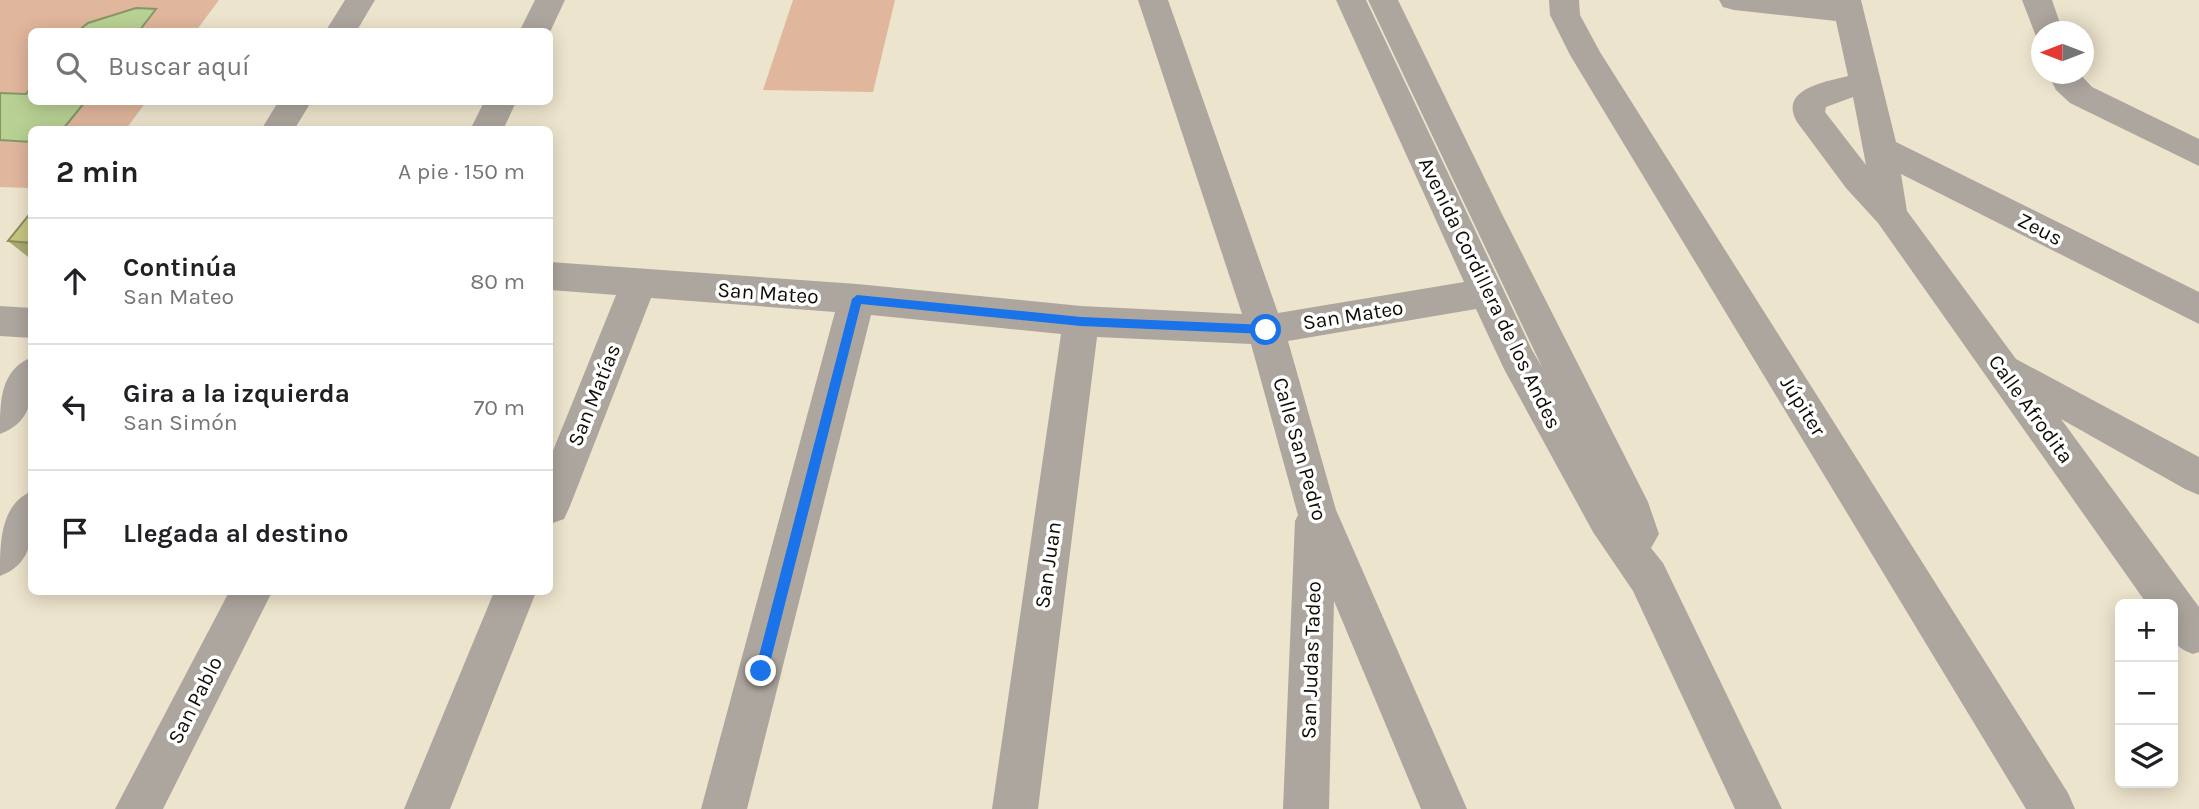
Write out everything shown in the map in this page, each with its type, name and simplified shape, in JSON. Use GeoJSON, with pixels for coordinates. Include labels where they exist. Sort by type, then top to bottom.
{"type":"FeatureCollection","features":[{"type":"Feature","properties":{"kind":"street"},"geometry":{"type":"LineString","coordinates":[[342,28],[360,0]]}},
{"type":"Feature","properties":{"kind":"street"},"geometry":{"type":"LineString","coordinates":[[536,28],[550,0]]}},
{"type":"Feature","properties":{"kind":"street","name":"Calle San Pedro"},"geometry":{"type":"LineString","coordinates":[[1153,0],[1266,330],[1316,510],[1444,809]]}},
{"type":"Feature","properties":{"kind":"street","name":"Avenida Cordillera de los Andes"},"geometry":{"type":"LineString","coordinates":[[1351,0],[1517,358],[1601,508],[1648,576],[1759,809]]}},
{"type":"Feature","properties":{"kind":"street","name":"Avenida Cordillera de los Andes"},"geometry":{"type":"LineString","coordinates":[[1384,0],[1634,515],[1648,576]]}},
{"type":"Feature","properties":{"kind":"street","name":"Júpiter"},"geometry":{"type":"LineString","coordinates":[[1564,0],[1565,15],[1586,55],[2052,809]]}},
{"type":"Feature","properties":{"kind":"street"},"geometry":{"type":"LineString","coordinates":[[1734,0],[1847,6]]}},
{"type":"Feature","properties":{"kind":"street"},"geometry":{"type":"LineString","coordinates":[[2037,0],[2045,21]]}},
{"type":"Feature","properties":{"kind":"street","name":"Calle Afrodita"},"geometry":{"type":"LineString","coordinates":[[1847,6],[1881,149],[1890,214]]}},
{"type":"Feature","properties":{"kind":"street","name":"Calle Afrodita"},"geometry":{"type":"LineString","coordinates":[[1866,82],[1819,95],[1810,102],[1809,114],[1858,179],[1890,214],[2179,615]]}},
{"type":"Feature","properties":{"kind":"street"},"geometry":{"type":"LineString","coordinates":[[2069,84],[2081,95],[2199,153]]}},
{"type":"Feature","properties":{"kind":"street"},"geometry":{"type":"LineString","coordinates":[[280,126],[293,105]]}},
{"type":"Feature","properties":{"kind":"street"},"geometry":{"type":"LineString","coordinates":[[488,126],[498,105]]}},
{"type":"Feature","properties":{"kind":"street","name":"Zeus"},"geometry":{"type":"LineString","coordinates":[[1881,149],[2199,309]]}},
{"type":"Feature","properties":{"kind":"street","name":"San Mateo"},"geometry":{"type":"LineString","coordinates":[[553,276],[857,299],[1081,321],[1266,330],[1486,293]]}},
{"type":"Feature","properties":{"kind":"street","name":"San Matías"},"geometry":{"type":"LineString","coordinates":[[553,498],[639,283]]}},
{"type":"Feature","properties":{"kind":"street"},"geometry":{"type":"LineString","coordinates":[[724,809],[857,299]]}},
{"type":"Feature","properties":{"kind":"street"},"geometry":{"type":"LineString","coordinates":[[0,321],[28,323]]}},
{"type":"Feature","properties":{"kind":"street","name":"San Juan"},"geometry":{"type":"LineString","coordinates":[[1015,809],[1081,321]]}},
{"type":"Feature","properties":{"kind":"street"},"geometry":{"type":"LineString","coordinates":[[2001,366],[2199,477]]}},
{"type":"Feature","properties":{"kind":"street"},"geometry":{"type":"LineString","coordinates":[[0,417],[28,378]]}},
{"type":"Feature","properties":{"kind":"street","name":"San Judas Tadeo"},"geometry":{"type":"LineString","coordinates":[[1306,809],[1316,510]]}},
{"type":"Feature","properties":{"kind":"street"},"geometry":{"type":"LineString","coordinates":[[0,557],[28,515]]}},
{"type":"Feature","properties":{"kind":"street","name":"San Pablo"},"geometry":{"type":"LineString","coordinates":[[138,809],[249,595]]}},
{"type":"Feature","properties":{"kind":"street"},"geometry":{"type":"LineString","coordinates":[[427,809],[514,595]]}},
{"type":"Feature","properties":{"kind":"shaded area"},"geometry":{"type":"Polygon","coordinates":[[[0,0],[219,0],[198,28],[28,28],[28,105],[144,105],[128,126],[28,126],[28,188],[0,187],[0,0]]]}},
{"type":"Feature","properties":{"kind":"shaded area"},"geometry":{"type":"Polygon","coordinates":[[[793,0],[895,0],[873,92],[763,90],[793,0]]]}},
{"type":"Feature","properties":{"kind":"shaded area"},"geometry":{"type":"Polygon","coordinates":[[[136,8],[156,9],[141,28],[82,28],[88,23],[136,8]]]}},
{"type":"Feature","properties":{"kind":"shaded area"},"geometry":{"type":"Polygon","coordinates":[[[28,91],[28,105],[83,105],[65,126],[28,126],[28,142],[0,140],[0,93],[26,94],[28,91]]]}},
{"type":"Feature","properties":{"kind":"building"},"geometry":{"type":"Polygon","coordinates":[[[28,216],[28,243],[8,241],[28,216]]]}},
{"type":"Feature","properties":{"kind":"route"},"geometry":{"type":"LineString","coordinates":[[761,671],[857,299],[1081,321],[1266,330]]}}]}
